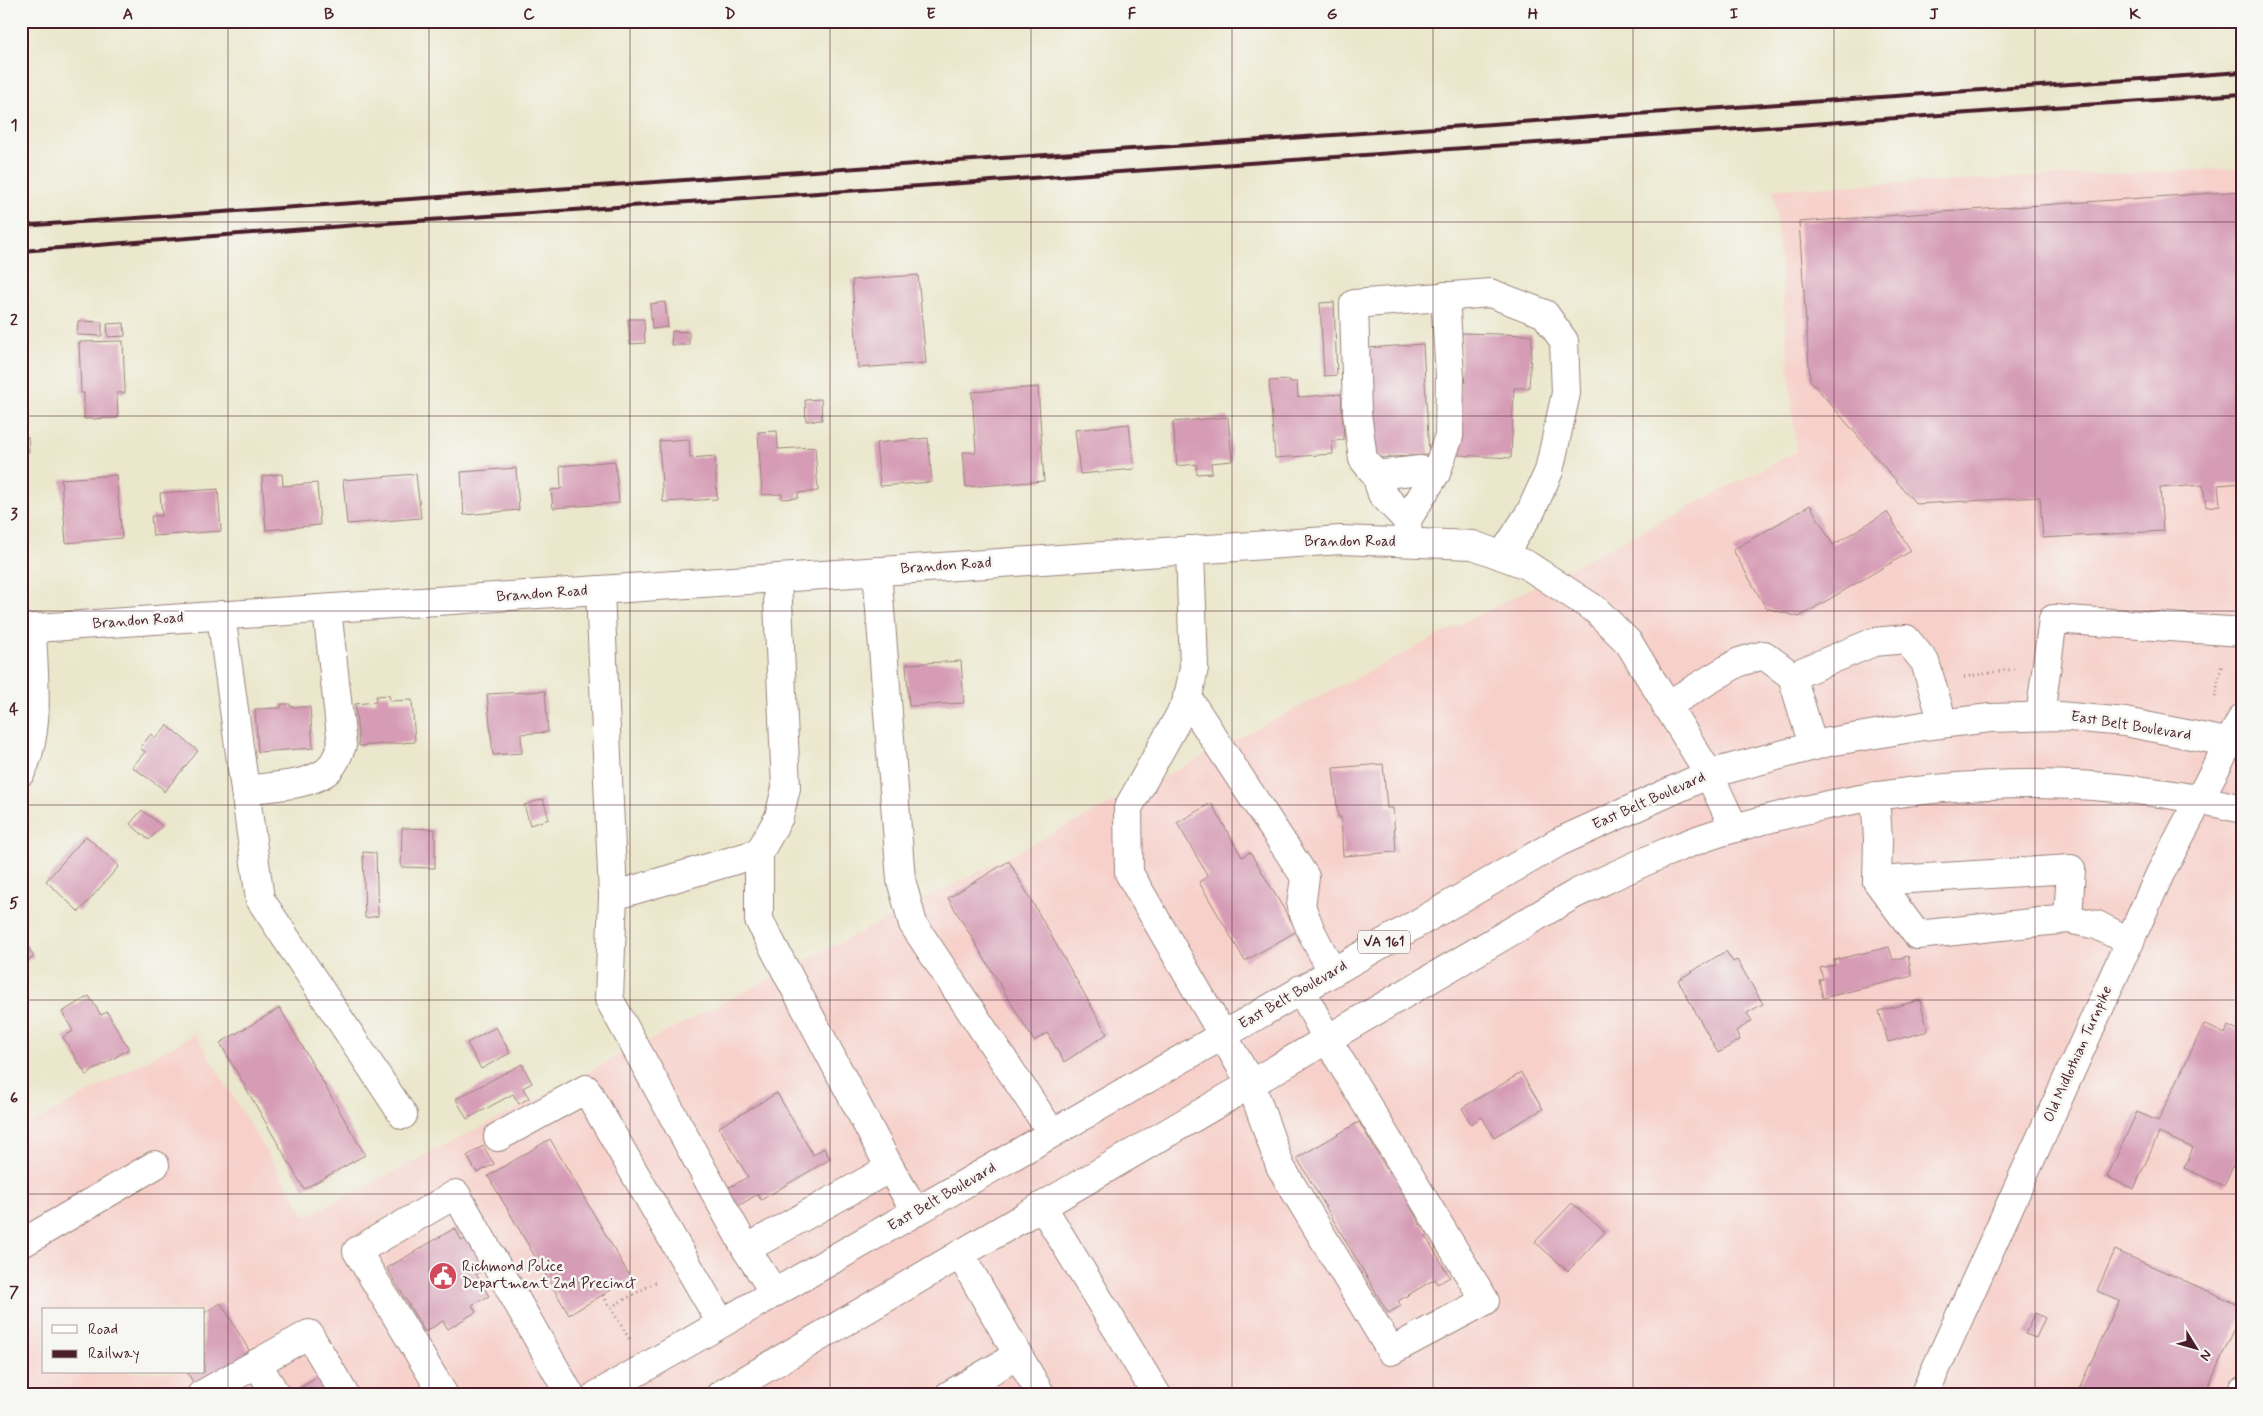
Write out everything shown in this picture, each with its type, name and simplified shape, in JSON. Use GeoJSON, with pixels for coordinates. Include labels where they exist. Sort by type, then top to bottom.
{"type":"FeatureCollection","features":[{"type":"Feature","properties":{"kind":"main road"},"geometry":{"type":"LineString","coordinates":[[1408,532],[1382,494],[1376,475],[1363,459],[1358,413],[1354,304],[1490,293],[1545,314],[1564,341],[1566,392],[1549,471],[1531,512],[1502,556]]}},
{"type":"Feature","properties":{"kind":"main road"},"geometry":{"type":"LineString","coordinates":[[1408,532],[1436,472],[1449,436],[1450,377],[1445,296]]}},
{"type":"Feature","properties":{"kind":"main road"},"geometry":{"type":"LineString","coordinates":[[1376,475],[1420,470],[1436,472]]}},
{"type":"Feature","properties":{"kind":"main road","name":"Brandon Road"},"geometry":{"type":"LineString","coordinates":[[27,629],[1341,540],[1408,532],[1472,545],[1527,566],[1596,610],[1629,643],[1709,774],[1734,828]]}},
{"type":"Feature","properties":{"kind":"main road"},"geometry":{"type":"LineString","coordinates":[[1190,550],[1194,668],[1187,702],[1128,808],[1129,873],[1251,1084],[1280,1166],[1391,1351],[1485,1301],[1327,1038],[1302,990]]}},
{"type":"Feature","properties":{"kind":"main road"},"geometry":{"type":"LineString","coordinates":[[877,571],[901,880],[906,904],[913,924],[1052,1133]]}},
{"type":"Feature","properties":{"kind":"main road"},"geometry":{"type":"LineString","coordinates":[[777,578],[786,788],[779,817],[759,853],[759,920],[890,1168],[916,1212]]}},
{"type":"Feature","properties":{"kind":"main road"},"geometry":{"type":"LineString","coordinates":[[600,590],[613,896],[609,999],[746,1249],[774,1292]]}},
{"type":"Feature","properties":{"kind":"main road"},"geometry":{"type":"LineString","coordinates":[[245,790],[308,781],[327,772],[337,758],[342,746],[327,609]]}},
{"type":"Feature","properties":{"kind":"main road"},"geometry":{"type":"LineString","coordinates":[[221,615],[260,899],[403,1115]]}},
{"type":"Feature","properties":{"kind":"main road"},"geometry":{"type":"LineString","coordinates":[[2040,716],[2053,619],[2242,632]]}},
{"type":"Feature","properties":{"kind":"main road"},"geometry":{"type":"LineString","coordinates":[[21,772],[27,760],[33,731],[27,629]]}},
{"type":"Feature","properties":{"kind":"main road"},"geometry":{"type":"LineString","coordinates":[[1792,676],[1874,642],[1906,639],[1925,662],[1943,723]]}},
{"type":"Feature","properties":{"kind":"main road"},"geometry":{"type":"LineString","coordinates":[[1666,706],[1739,662],[1764,655],[1792,676],[1813,746]]}},
{"type":"Feature","properties":{"kind":"main road"},"geometry":{"type":"LineString","coordinates":[[1187,697],[1305,877],[1301,906],[1310,931],[1332,972]]}},
{"type":"Feature","properties":{"kind":"main road","name":"East Belt Boulevard"},"geometry":{"type":"LineString","coordinates":[[597,1395],[1559,842],[1709,774],[1813,746],[1943,723],[2040,716],[2125,722],[2235,744]]}},
{"type":"Feature","properties":{"kind":"main road","name":"Old Midlothian Turnpike"},"geometry":{"type":"LineString","coordinates":[[1924,1395],[2130,942],[2199,799],[2235,744],[2242,718]]}},
{"type":"Feature","properties":{"kind":"main road"},"geometry":{"type":"LineString","coordinates":[[722,1394],[1575,894],[1665,853],[1734,828],[1834,802],[1980,785],[2059,784],[2138,789],[2199,799],[2241,809]]}},
{"type":"Feature","properties":{"kind":"main road"},"geometry":{"type":"LineString","coordinates":[[1875,796],[1878,839],[1877,881],[1917,935],[2068,920],[2097,925],[2130,942]]}},
{"type":"Feature","properties":{"kind":"main road"},"geometry":{"type":"LineString","coordinates":[[613,896],[759,853]]}},
{"type":"Feature","properties":{"kind":"main road"},"geometry":{"type":"LineString","coordinates":[[1877,881],[2071,869],[2068,920]]}},
{"type":"Feature","properties":{"kind":"main road"},"geometry":{"type":"LineString","coordinates":[[498,1137],[586,1089],[721,1323]]}},
{"type":"Feature","properties":{"kind":"main road"},"geometry":{"type":"LineString","coordinates":[[21,1244],[155,1166]]}},
{"type":"Feature","properties":{"kind":"main road"},"geometry":{"type":"LineString","coordinates":[[746,1249],[890,1168]]}},
{"type":"Feature","properties":{"kind":"main road"},"geometry":{"type":"LineString","coordinates":[[444,1395],[357,1251],[456,1194],[570,1395]]}},
{"type":"Feature","properties":{"kind":"main road"},"geometry":{"type":"LineString","coordinates":[[1042,1206],[1157,1395]]}},
{"type":"Feature","properties":{"kind":"main road"},"geometry":{"type":"LineString","coordinates":[[960,1254],[1041,1395]]}},
{"type":"Feature","properties":{"kind":"main road"},"geometry":{"type":"LineString","coordinates":[[203,1394],[309,1334],[345,1395]]}},
{"type":"Feature","properties":{"kind":"main road"},"geometry":{"type":"LineString","coordinates":[[949,1395],[1018,1355]]}},
{"type":"Feature","properties":{"kind":"main road"},"geometry":{"type":"LineString","coordinates":[[257,1363],[276,1395]]}},
{"type":"Feature","properties":{"kind":"main road"},"geometry":{"type":"LineString","coordinates":[[2240,1395],[2242,1391]]}},
{"type":"Feature","properties":{"kind":"path"},"geometry":{"type":"LineString","coordinates":[[1931,683],[2047,664]]}},
{"type":"Feature","properties":{"kind":"path"},"geometry":{"type":"LineString","coordinates":[[611,1307],[667,1276]]}},
{"type":"Feature","properties":{"kind":"path"},"geometry":{"type":"LineString","coordinates":[[603,1295],[631,1341]]}},
{"type":"Feature","properties":{"kind":"shaded area"},"geometry":{"type":"Polygon","coordinates":[[[2242,168],[2242,1395],[21,1395],[21,1130],[195,1034],[306,1217],[1796,452],[1774,189],[2242,168]]]}},
{"type":"Feature","properties":{"kind":"building"},"geometry":{"type":"Polygon","coordinates":[[[2242,191],[2242,483],[2218,485],[2220,505],[2206,507],[2203,485],[2160,488],[2163,531],[2043,538],[2040,497],[1916,504],[1810,380],[1799,222],[2242,191]]]}},
{"type":"Feature","properties":{"kind":"building"},"geometry":{"type":"Polygon","coordinates":[[[918,275],[926,363],[858,368],[852,280],[918,275]]]}},
{"type":"Feature","properties":{"kind":"building"},"geometry":{"type":"Polygon","coordinates":[[[665,302],[668,327],[652,329],[650,304],[665,302]]]}},
{"type":"Feature","properties":{"kind":"building"},"geometry":{"type":"Polygon","coordinates":[[[1334,302],[1337,375],[1324,376],[1320,303],[1334,302]]]}},
{"type":"Feature","properties":{"kind":"building"},"geometry":{"type":"Polygon","coordinates":[[[628,319],[644,319],[645,343],[630,344],[628,319]]]}},
{"type":"Feature","properties":{"kind":"building"},"geometry":{"type":"Polygon","coordinates":[[[78,321],[102,322],[102,336],[77,335],[78,321]]]}},
{"type":"Feature","properties":{"kind":"building"},"geometry":{"type":"Polygon","coordinates":[[[124,323],[125,336],[108,337],[107,324],[124,323]]]}},
{"type":"Feature","properties":{"kind":"building"},"geometry":{"type":"Polygon","coordinates":[[[672,331],[689,332],[689,345],[671,345],[672,331]]]}},
{"type":"Feature","properties":{"kind":"building"},"geometry":{"type":"Polygon","coordinates":[[[1462,333],[1532,335],[1529,388],[1514,388],[1511,458],[1457,455],[1462,333]]]}},
{"type":"Feature","properties":{"kind":"building"},"geometry":{"type":"Polygon","coordinates":[[[123,341],[125,393],[117,393],[118,418],[84,419],[84,393],[81,393],[79,342],[123,341]]]}},
{"type":"Feature","properties":{"kind":"building"},"geometry":{"type":"Polygon","coordinates":[[[1423,344],[1429,455],[1373,458],[1367,348],[1423,344]]]}},
{"type":"Feature","properties":{"kind":"building"},"geometry":{"type":"Polygon","coordinates":[[[1290,380],[1290,382],[1297,382],[1298,397],[1341,394],[1344,440],[1332,441],[1333,454],[1275,458],[1269,381],[1290,380]]]}},
{"type":"Feature","properties":{"kind":"building"},"geometry":{"type":"Polygon","coordinates":[[[1038,387],[1044,481],[966,487],[963,452],[976,452],[972,392],[1038,387]]]}},
{"type":"Feature","properties":{"kind":"building"},"geometry":{"type":"Polygon","coordinates":[[[821,399],[822,420],[806,421],[805,400],[821,399]]]}},
{"type":"Feature","properties":{"kind":"building"},"geometry":{"type":"Polygon","coordinates":[[[1228,417],[1232,461],[1211,463],[1212,473],[1197,474],[1196,464],[1177,466],[1173,422],[1228,417]]]}},
{"type":"Feature","properties":{"kind":"building"},"geometry":{"type":"Polygon","coordinates":[[[1129,424],[1134,469],[1080,474],[1075,430],[1129,424]]]}},
{"type":"Feature","properties":{"kind":"building"},"geometry":{"type":"Polygon","coordinates":[[[777,431],[778,449],[815,447],[818,491],[798,493],[798,498],[782,499],[782,494],[762,495],[758,432],[777,431]]]}},
{"type":"Feature","properties":{"kind":"building"},"geometry":{"type":"Polygon","coordinates":[[[28,437],[29,452],[21,452],[21,438],[28,437]]]}},
{"type":"Feature","properties":{"kind":"building"},"geometry":{"type":"Polygon","coordinates":[[[928,438],[932,482],[880,486],[876,443],[928,438]]]}},
{"type":"Feature","properties":{"kind":"building"},"geometry":{"type":"Polygon","coordinates":[[[689,439],[690,458],[715,456],[717,499],[663,502],[659,441],[689,439]]]}},
{"type":"Feature","properties":{"kind":"building"},"geometry":{"type":"Polygon","coordinates":[[[615,461],[619,503],[553,508],[551,490],[561,489],[560,466],[615,461]]]}},
{"type":"Feature","properties":{"kind":"building"},"geometry":{"type":"Polygon","coordinates":[[[516,468],[519,510],[464,515],[461,472],[516,468]]]}},
{"type":"Feature","properties":{"kind":"building"},"geometry":{"type":"Polygon","coordinates":[[[282,474],[283,486],[317,483],[320,525],[266,530],[262,476],[282,474]]]}},
{"type":"Feature","properties":{"kind":"building"},"geometry":{"type":"Polygon","coordinates":[[[416,474],[421,518],[347,524],[343,480],[416,474]]]}},
{"type":"Feature","properties":{"kind":"building"},"geometry":{"type":"Polygon","coordinates":[[[116,475],[122,538],[66,543],[61,479],[116,475]]]}},
{"type":"Feature","properties":{"kind":"building"},"geometry":{"type":"Polygon","coordinates":[[[218,489],[221,531],[153,536],[151,516],[162,516],[160,493],[218,489]]]}},
{"type":"Feature","properties":{"kind":"building"},"geometry":{"type":"Polygon","coordinates":[[[1810,505],[1833,545],[1887,512],[1911,551],[1799,617],[1766,608],[1733,550],[1810,505]]]}},
{"type":"Feature","properties":{"kind":"building"},"geometry":{"type":"Polygon","coordinates":[[[961,661],[964,703],[909,706],[906,664],[961,661]]]}},
{"type":"Feature","properties":{"kind":"building"},"geometry":{"type":"Polygon","coordinates":[[[545,691],[548,732],[521,734],[522,753],[493,755],[487,694],[545,691]]]}},
{"type":"Feature","properties":{"kind":"building"},"geometry":{"type":"Polygon","coordinates":[[[389,695],[390,701],[412,700],[415,742],[359,746],[355,704],[376,702],[376,696],[389,695]]]}},
{"type":"Feature","properties":{"kind":"building"},"geometry":{"type":"Polygon","coordinates":[[[281,704],[290,704],[291,707],[310,707],[313,748],[258,752],[255,709],[281,708],[281,704]]]}},
{"type":"Feature","properties":{"kind":"building"},"geometry":{"type":"Polygon","coordinates":[[[167,725],[198,751],[164,792],[162,788],[132,767],[145,752],[140,748],[151,734],[156,738],[167,725]]]}},
{"type":"Feature","properties":{"kind":"building"},"geometry":{"type":"Polygon","coordinates":[[[1383,764],[1387,808],[1393,808],[1396,852],[1343,856],[1341,817],[1338,817],[1333,768],[1383,764]]]}},
{"type":"Feature","properties":{"kind":"building"},"geometry":{"type":"Polygon","coordinates":[[[543,799],[549,819],[530,825],[524,805],[543,799]]]}},
{"type":"Feature","properties":{"kind":"building"},"geometry":{"type":"Polygon","coordinates":[[[1211,803],[1242,857],[1250,852],[1297,931],[1245,961],[1199,882],[1208,876],[1177,823],[1211,803]]]}},
{"type":"Feature","properties":{"kind":"building"},"geometry":{"type":"Polygon","coordinates":[[[142,810],[162,826],[149,840],[130,824],[142,810]]]}},
{"type":"Feature","properties":{"kind":"building"},"geometry":{"type":"Polygon","coordinates":[[[402,828],[435,829],[435,868],[401,867],[402,828]]]}},
{"type":"Feature","properties":{"kind":"building"},"geometry":{"type":"Polygon","coordinates":[[[86,836],[119,866],[79,912],[46,881],[86,836]]]}},
{"type":"Feature","properties":{"kind":"building"},"geometry":{"type":"Polygon","coordinates":[[[363,852],[376,853],[378,916],[365,918],[363,852]]]}},
{"type":"Feature","properties":{"kind":"building"},"geometry":{"type":"Polygon","coordinates":[[[1009,861],[1107,1034],[1064,1062],[1047,1033],[1034,1041],[948,898],[1009,861]]]}},
{"type":"Feature","properties":{"kind":"building"},"geometry":{"type":"Polygon","coordinates":[[[23,939],[34,957],[21,964],[21,941],[23,939]]]}},
{"type":"Feature","properties":{"kind":"building"},"geometry":{"type":"Polygon","coordinates":[[[1889,947],[1893,960],[1908,956],[1912,976],[1823,998],[1819,980],[1823,979],[1820,968],[1835,965],[1834,960],[1889,947]]]}},
{"type":"Feature","properties":{"kind":"building"},"geometry":{"type":"Polygon","coordinates":[[[1726,951],[1733,962],[1737,960],[1763,1004],[1747,1013],[1752,1021],[1736,1031],[1740,1040],[1718,1053],[1678,980],[1726,951]]]}},
{"type":"Feature","properties":{"kind":"building"},"geometry":{"type":"Polygon","coordinates":[[[89,996],[101,1015],[107,1012],[129,1049],[86,1075],[63,1037],[73,1031],[62,1012],[89,996]]]}},
{"type":"Feature","properties":{"kind":"building"},"geometry":{"type":"Polygon","coordinates":[[[1920,1000],[1928,1031],[1888,1042],[1879,1011],[1920,1000]]]}},
{"type":"Feature","properties":{"kind":"building"},"geometry":{"type":"Polygon","coordinates":[[[280,1008],[365,1155],[304,1189],[220,1043],[280,1008]]]}},
{"type":"Feature","properties":{"kind":"building"},"geometry":{"type":"Polygon","coordinates":[[[2204,1024],[2225,1034],[2228,1026],[2242,1033],[2242,1145],[2224,1186],[2184,1168],[2193,1148],[2159,1133],[2134,1189],[2107,1177],[2137,1112],[2158,1121],[2204,1024]]]}},
{"type":"Feature","properties":{"kind":"building"},"geometry":{"type":"Polygon","coordinates":[[[496,1027],[510,1053],[481,1069],[467,1043],[496,1027]]]}},
{"type":"Feature","properties":{"kind":"building"},"geometry":{"type":"Polygon","coordinates":[[[522,1064],[532,1083],[523,1088],[529,1098],[519,1104],[513,1094],[467,1119],[456,1099],[522,1064]]]}},
{"type":"Feature","properties":{"kind":"building"},"geometry":{"type":"Polygon","coordinates":[[[1521,1073],[1543,1109],[1494,1137],[1482,1117],[1471,1124],[1462,1108],[1521,1073]]]}},
{"type":"Feature","properties":{"kind":"building"},"geometry":{"type":"Polygon","coordinates":[[[777,1093],[813,1155],[824,1148],[830,1159],[761,1200],[758,1194],[735,1208],[724,1190],[748,1177],[719,1127],[777,1093]]]}},
{"type":"Feature","properties":{"kind":"building"},"geometry":{"type":"Polygon","coordinates":[[[1359,1122],[1389,1173],[1392,1171],[1420,1225],[1423,1224],[1429,1235],[1426,1237],[1450,1277],[1437,1284],[1435,1279],[1398,1301],[1401,1306],[1388,1313],[1297,1158],[1359,1122]]]}},
{"type":"Feature","properties":{"kind":"building"},"geometry":{"type":"Polygon","coordinates":[[[550,1139],[631,1278],[569,1315],[488,1176],[550,1139]]]}},
{"type":"Feature","properties":{"kind":"building"},"geometry":{"type":"Polygon","coordinates":[[[483,1146],[494,1164],[477,1173],[467,1156],[483,1146]]]}},
{"type":"Feature","properties":{"kind":"building"},"geometry":{"type":"Polygon","coordinates":[[[1572,1203],[1605,1232],[1568,1271],[1535,1242],[1572,1203]]]}},
{"type":"Feature","properties":{"kind":"building"},"geometry":{"type":"Polygon","coordinates":[[[455,1228],[462,1241],[468,1238],[486,1269],[476,1274],[489,1296],[472,1305],[476,1312],[448,1329],[443,1321],[425,1332],[387,1268],[455,1228]]]}},
{"type":"Feature","properties":{"kind":"building"},"geometry":{"type":"Polygon","coordinates":[[[2115,1250],[2242,1306],[2242,1313],[2204,1395],[2076,1395],[2119,1301],[2097,1291],[2115,1250]]]}},
{"type":"Feature","properties":{"kind":"building"},"geometry":{"type":"Polygon","coordinates":[[[221,1303],[250,1352],[195,1385],[188,1374],[205,1374],[205,1312],[221,1303]]]}},
{"type":"Feature","properties":{"kind":"building"},"geometry":{"type":"Polygon","coordinates":[[[2035,1313],[2045,1318],[2036,1338],[2025,1334],[2035,1313]]]}},
{"type":"Feature","properties":{"kind":"building"},"geometry":{"type":"Polygon","coordinates":[[[318,1377],[329,1395],[288,1395],[318,1377]]]}},
{"type":"Feature","properties":{"kind":"railway"},"geometry":{"type":"LineString","coordinates":[[21,226],[2242,72]]}},
{"type":"Feature","properties":{"kind":"railway"},"geometry":{"type":"LineString","coordinates":[[21,251],[357,225],[2242,94]]}},
{"type":"Feature","properties":{"kind":"place","name":"Richmond Police Department 2nd Precinct"},"geometry":{"type":"Point","coordinates":[443,1276]}}]}
